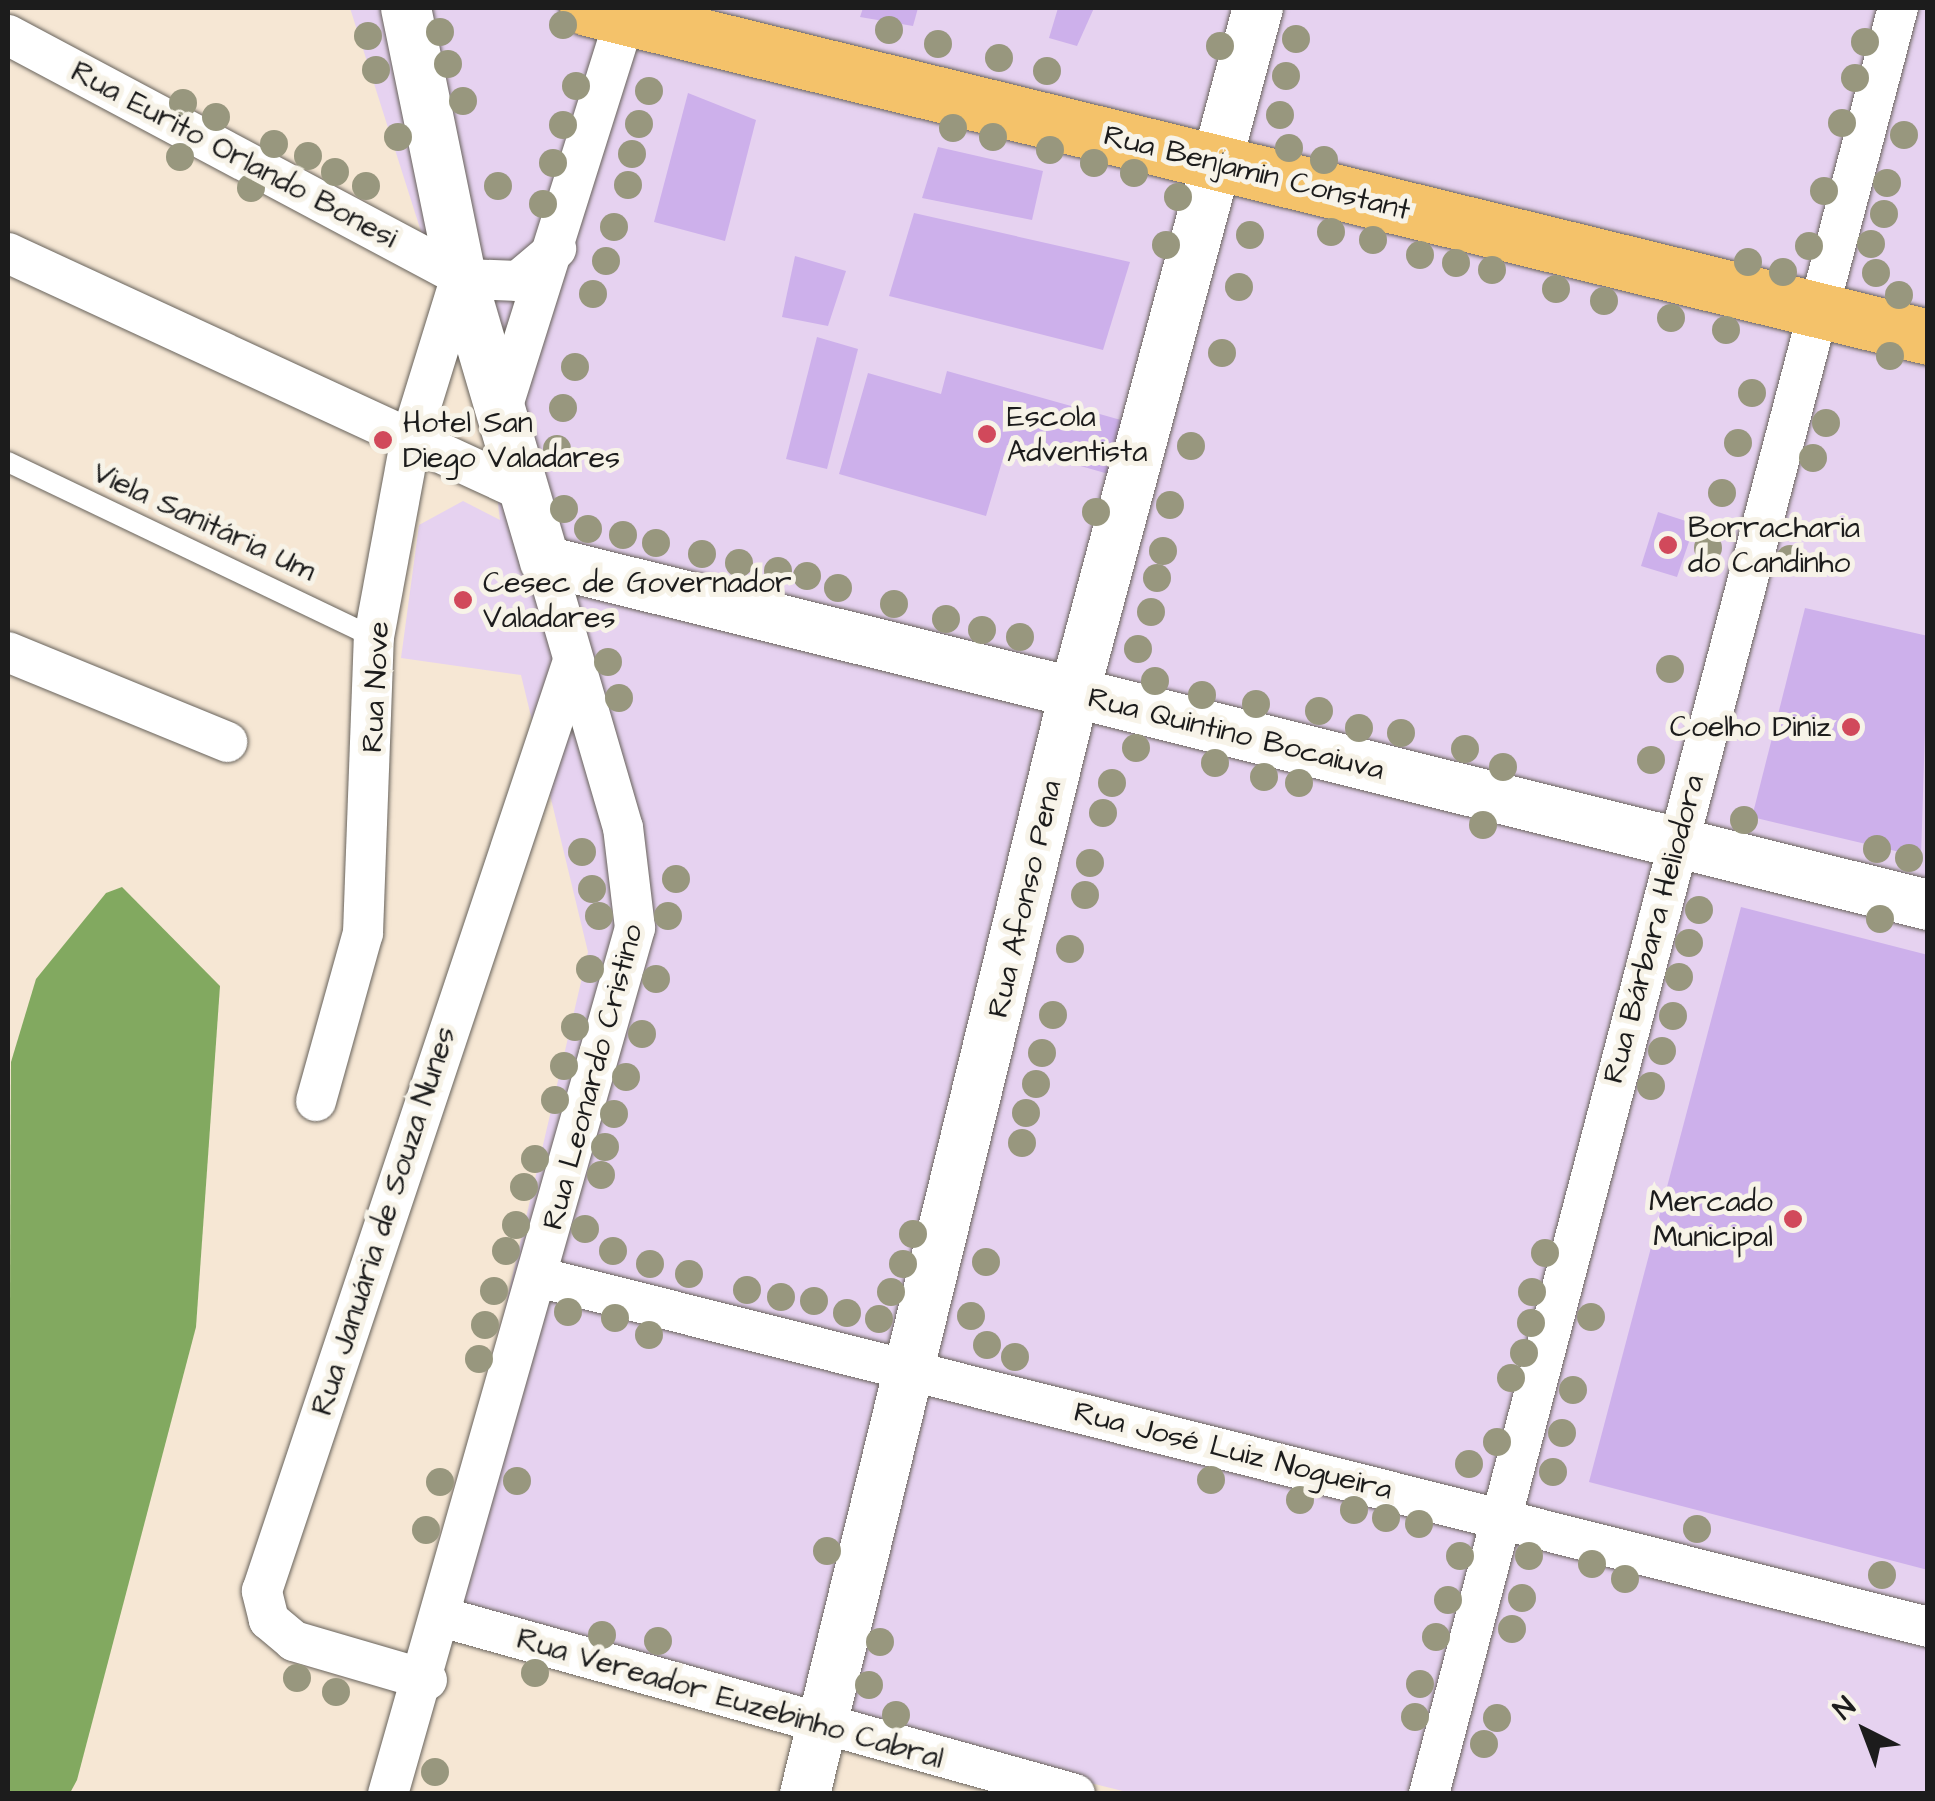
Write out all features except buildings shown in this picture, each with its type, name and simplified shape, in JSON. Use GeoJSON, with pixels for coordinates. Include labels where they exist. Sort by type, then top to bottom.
{"type":"FeatureCollection","features":[{"type":"Feature","properties":{"kind":"main road","name":"Rua Benjamin Constant"},"geometry":{"type":"LineString","coordinates":[[614,11],[1218,165],[1928,336]]}},
{"type":"Feature","properties":{"kind":"street","name":"Rua Leonardo Cristino"},"geometry":{"type":"LineString","coordinates":[[388,1794],[427,1680],[623,984],[638,898],[525,492],[504,402],[461,276],[406,8]]}},
{"type":"Feature","properties":{"kind":"street","name":"Rua Afonso Pena"},"geometry":{"type":"LineString","coordinates":[[805,1794],[912,1370],[1074,694],[1258,8]]}},
{"type":"Feature","properties":{"kind":"street","name":"Rua Bárbara Heliodora"},"geometry":{"type":"LineString","coordinates":[[1428,1794],[1503,1518],[1675,842],[1821,308],[1898,8]]}},
{"type":"Feature","properties":{"kind":"street"},"geometry":{"type":"LineString","coordinates":[[504,402],[556,249],[614,11]]}},
{"type":"Feature","properties":{"kind":"street","name":"Rua Eurito Orlando Bonesi"},"geometry":{"type":"LineString","coordinates":[[8,34],[461,276]]}},
{"type":"Feature","properties":{"kind":"street"},"geometry":{"type":"LineString","coordinates":[[461,276],[518,281],[556,249]]}},
{"type":"Feature","properties":{"kind":"street"},"geometry":{"type":"LineString","coordinates":[[8,252],[525,492]]}},
{"type":"Feature","properties":{"kind":"street","name":"Rua Nove"},"geometry":{"type":"LineString","coordinates":[[316,1101],[363,933],[374,636],[411,438],[461,276]]}},
{"type":"Feature","properties":{"kind":"street","name":"Rua Quintino Bocaiuva"},"geometry":{"type":"LineString","coordinates":[[545,561],[1928,905]]}},
{"type":"Feature","properties":{"kind":"street"},"geometry":{"type":"LineString","coordinates":[[8,652],[228,742]]}},
{"type":"Feature","properties":{"kind":"street","name":"Rua Januária de Souza Nunes"},"geometry":{"type":"LineString","coordinates":[[427,1680],[294,1641],[268,1620],[262,1591],[573,662]]}},
{"type":"Feature","properties":{"kind":"street","name":"Rua José Luiz Nogueira"},"geometry":{"type":"LineString","coordinates":[[538,1277],[1928,1627]]}},
{"type":"Feature","properties":{"kind":"street","name":"Rua Vereador Euzebinho Cabral"},"geometry":{"type":"LineString","coordinates":[[444,1618],[821,1728],[1075,1794]]}},
{"type":"Feature","properties":{"kind":"lane","name":"Viela Sanitária Um"},"geometry":{"type":"LineString","coordinates":[[8,462],[374,636]]}},
{"type":"Feature","properties":{"kind":"shaded area"},"geometry":{"type":"Polygon","coordinates":[[[350,8],[1927,8],[1927,1793],[1131,1793],[432,1621],[588,952],[521,675],[401,658],[419,525],[463,501],[500,520],[492,455],[350,8]]]}},
{"type":"Feature","properties":{"kind":"green space"},"geometry":{"type":"Polygon","coordinates":[[[122,887],[220,986],[196,1327],[77,1780],[70,1793],[8,1793],[11,1062],[36,979],[106,893],[122,887]]]}},
{"type":"Feature","properties":{"kind":"place","name":"Escola Adventista"},"geometry":{"type":"Point","coordinates":[987,434]}},
{"type":"Feature","properties":{"kind":"place","name":"Hotel San Diego Valadares"},"geometry":{"type":"Point","coordinates":[383,440]}},
{"type":"Feature","properties":{"kind":"place","name":"Borracharia do Candinho"},"geometry":{"type":"Point","coordinates":[1668,545]}},
{"type":"Feature","properties":{"kind":"place","name":"Cesec de Governador Valadares"},"geometry":{"type":"Point","coordinates":[463,600]}},
{"type":"Feature","properties":{"kind":"place","name":"Coelho Diniz"},"geometry":{"type":"Point","coordinates":[1851,727]}},
{"type":"Feature","properties":{"kind":"place","name":"Mercado Municipal"},"geometry":{"type":"Point","coordinates":[1793,1219]}}]}
